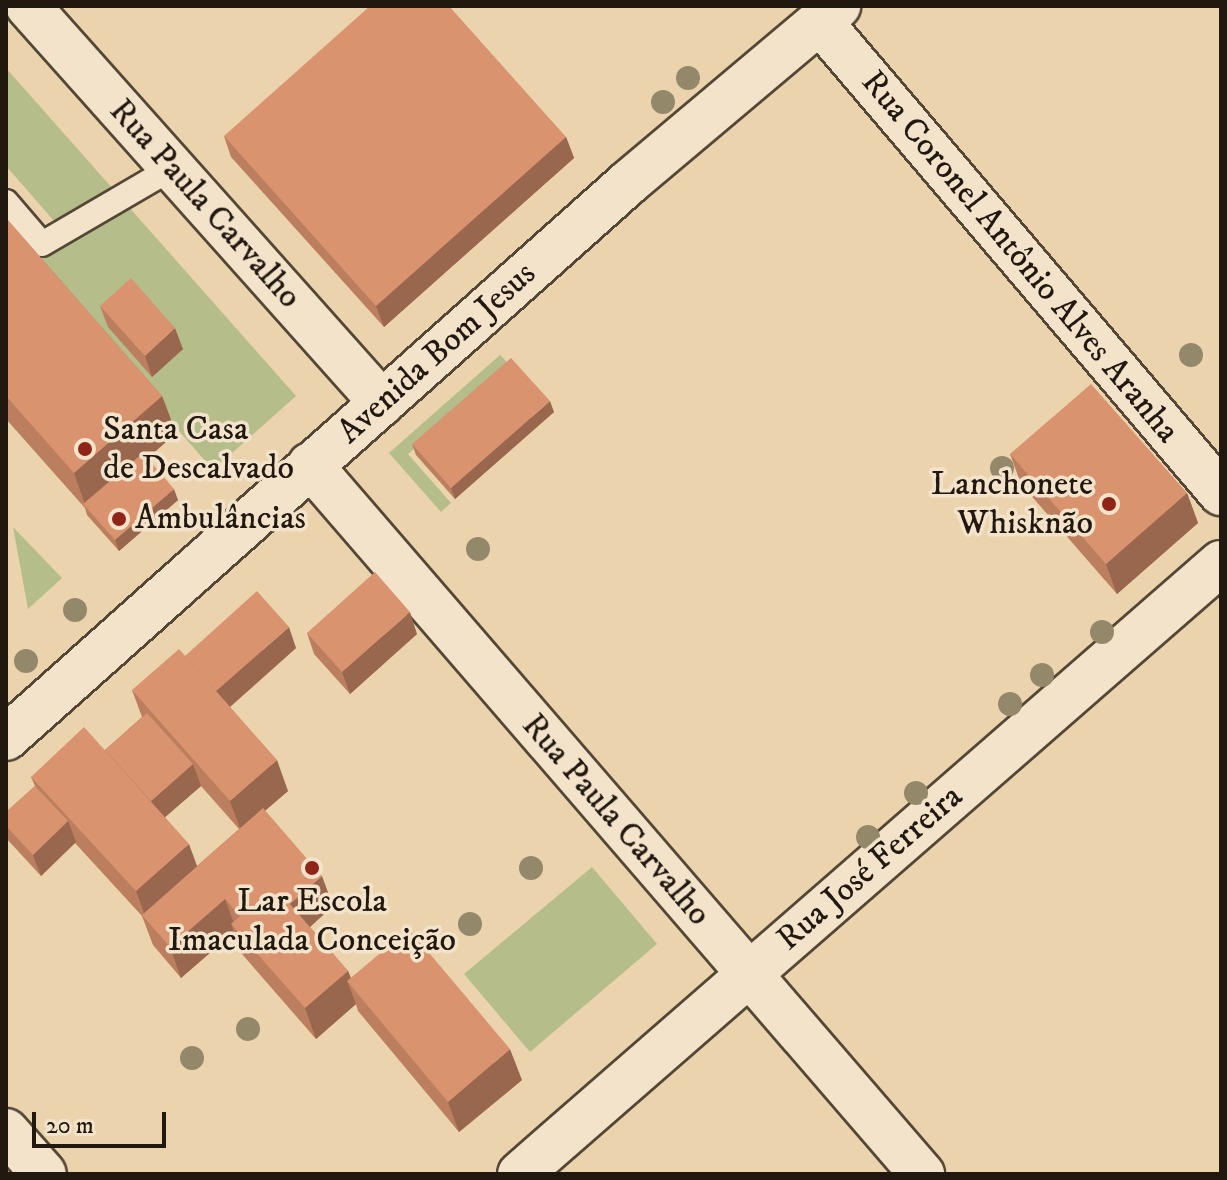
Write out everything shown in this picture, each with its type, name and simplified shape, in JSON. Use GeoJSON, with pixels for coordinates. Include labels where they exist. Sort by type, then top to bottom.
{"type":"FeatureCollection","features":[{"type":"Feature","properties":{"kind":"street","name":"Rua Paula Carvalho"},"geometry":{"type":"LineString","coordinates":[[28,6],[382,403]]}},
{"type":"Feature","properties":{"kind":"street","name":"Avenida Bom Jesus"},"geometry":{"type":"LineString","coordinates":[[6,738],[628,183],[829,14]]}},
{"type":"Feature","properties":{"kind":"street","name":"Rua Coronel Antônio Alves Aranha"},"geometry":{"type":"LineString","coordinates":[[829,14],[1221,493]]}},
{"type":"Feature","properties":{"kind":"street","name":"Rua Paula Carvalho"},"geometry":{"type":"LineString","coordinates":[[310,465],[922,1174]]}},
{"type":"Feature","properties":{"kind":"street","name":"Rua José Ferreira"},"geometry":{"type":"LineString","coordinates":[[520,1174],[1221,563]]}},
{"type":"Feature","properties":{"kind":"street"},"geometry":{"type":"LineString","coordinates":[[6,1131],[44,1174]]}},
{"type":"Feature","properties":{"kind":"lane"},"geometry":{"type":"LineString","coordinates":[[6,202],[42,244],[172,168]]}},
{"type":"Feature","properties":{"kind":"green space"},"geometry":{"type":"Polygon","coordinates":[[[6,68],[296,396],[213,470],[34,264],[68,237],[6,166],[6,68]]]}},
{"type":"Feature","properties":{"kind":"green space"},"geometry":{"type":"Polygon","coordinates":[[[500,355],[510,365],[408,454],[451,503],[441,512],[389,453],[500,355]]]}},
{"type":"Feature","properties":{"kind":"green space"},"geometry":{"type":"Polygon","coordinates":[[[13,527],[62,578],[28,609],[13,527]]]}},
{"type":"Feature","properties":{"kind":"green space"},"geometry":{"type":"Polygon","coordinates":[[[592,867],[657,944],[530,1052],[464,974],[592,867]]]}},
{"type":"Feature","properties":{"kind":"building"},"geometry":{"type":"Polygon","coordinates":[[[370,6],[449,6],[566,137],[376,306],[224,136],[370,6]]]}},
{"type":"Feature","properties":{"kind":"building"},"geometry":{"type":"Polygon","coordinates":[[[6,218],[162,396],[74,473],[6,396],[6,218]]]}},
{"type":"Feature","properties":{"kind":"building"},"geometry":{"type":"Polygon","coordinates":[[[131,278],[175,328],[145,356],[100,306],[131,278]]]}},
{"type":"Feature","properties":{"kind":"building"},"geometry":{"type":"Polygon","coordinates":[[[511,358],[550,401],[451,488],[412,444],[511,358]]]}},
{"type":"Feature","properties":{"kind":"building","name":"Lanchonete Whisknão"},"geometry":{"type":"Polygon","coordinates":[[[1091,384],[1187,493],[1106,564],[1010,454],[1091,384]]]}},
{"type":"Feature","properties":{"kind":"building"},"geometry":{"type":"Polygon","coordinates":[[[143,453],[174,489],[115,540],[83,504],[143,453]]]}},
{"type":"Feature","properties":{"kind":"building"},"geometry":{"type":"Polygon","coordinates":[[[375,572],[410,612],[342,672],[307,633],[375,572]]]}},
{"type":"Feature","properties":{"kind":"building"},"geometry":{"type":"Polygon","coordinates":[[[257,591],[289,627],[216,691],[185,656],[257,591]]]}},
{"type":"Feature","properties":{"kind":"building"},"geometry":{"type":"Polygon","coordinates":[[[179,649],[277,760],[230,801],[132,690],[179,649]]]}},
{"type":"Feature","properties":{"kind":"building"},"geometry":{"type":"Polygon","coordinates":[[[147,713],[193,764],[151,801],[105,750],[147,713]]]}},
{"type":"Feature","properties":{"kind":"building"},"geometry":{"type":"Polygon","coordinates":[[[84,727],[189,844],[136,891],[31,777],[84,727]]]}},
{"type":"Feature","properties":{"kind":"building"},"geometry":{"type":"Polygon","coordinates":[[[35,786],[68,821],[33,855],[6,826],[6,812],[35,786]]]}},
{"type":"Feature","properties":{"kind":"building"},"geometry":{"type":"Polygon","coordinates":[[[263,808],[322,876],[290,904],[348,971],[305,1008],[231,924],[240,916],[225,899],[170,947],[142,915],[263,808]]]}},
{"type":"Feature","properties":{"kind":"building"},"geometry":{"type":"Polygon","coordinates":[[[409,929],[510,1049],[448,1102],[347,981],[409,929]]]}},
{"type":"Feature","properties":{"kind":"place","name":"Santa Casa de Descalvado"},"geometry":{"type":"Point","coordinates":[85,449]}},
{"type":"Feature","properties":{"kind":"place","name":"Lanchonete Whisknão"},"geometry":{"type":"Point","coordinates":[1109,504]}},
{"type":"Feature","properties":{"kind":"place","name":"Ambulâncias"},"geometry":{"type":"Point","coordinates":[119,519]}},
{"type":"Feature","properties":{"kind":"place","name":"Lar Escola Imaculada Conceição"},"geometry":{"type":"Point","coordinates":[312,868]}}]}
